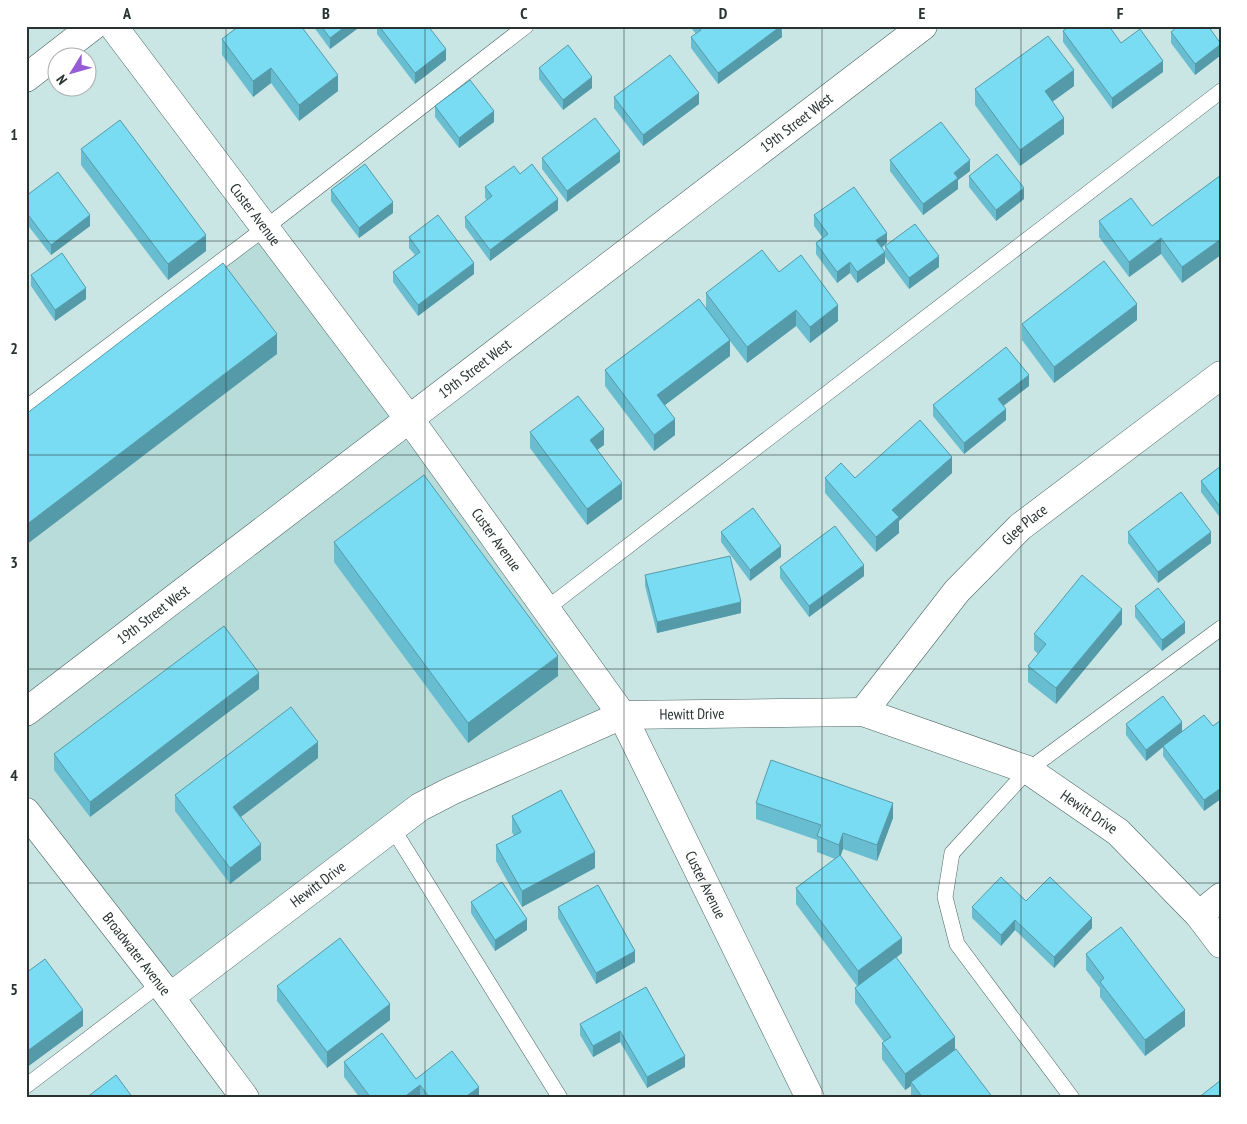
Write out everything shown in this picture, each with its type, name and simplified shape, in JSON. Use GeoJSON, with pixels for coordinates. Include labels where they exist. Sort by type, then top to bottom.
{"type":"FeatureCollection","features":[{"type":"Feature","properties":{"kind":"street"},"geometry":{"type":"LineString","coordinates":[[26,78],[93,26]]}},
{"type":"Feature","properties":{"kind":"street","name":"Custer Avenue"},"geometry":{"type":"LineString","coordinates":[[113,26],[409,419],[622,715],[810,1098]]}},
{"type":"Feature","properties":{"kind":"street","name":"19th Street West"},"geometry":{"type":"LineString","coordinates":[[26,712],[922,26]]}},
{"type":"Feature","properties":{"kind":"street","name":"Glee Place"},"geometry":{"type":"LineString","coordinates":[[864,712],[957,591],[1020,527],[1221,375]]}},
{"type":"Feature","properties":{"kind":"street","name":"Hewitt Drive"},"geometry":{"type":"LineString","coordinates":[[165,991],[420,807],[451,791],[622,715],[864,712],[1028,770],[1118,832],[1199,915],[1221,944]]}},
{"type":"Feature","properties":{"kind":"street","name":"Broadwater Avenue"},"geometry":{"type":"LineString","coordinates":[[26,812],[165,991],[245,1098]]}},
{"type":"Feature","properties":{"kind":"street"},"geometry":{"type":"LineString","coordinates":[[1199,915],[1221,897]]}},
{"type":"Feature","properties":{"kind":"lane"},"geometry":{"type":"LineString","coordinates":[[26,408],[265,228],[526,26]]}},
{"type":"Feature","properties":{"kind":"lane"},"geometry":{"type":"LineString","coordinates":[[546,609],[1221,91]]}},
{"type":"Feature","properties":{"kind":"lane"},"geometry":{"type":"LineString","coordinates":[[1072,1098],[957,944],[944,897],[952,853],[1028,770],[1221,628]]}},
{"type":"Feature","properties":{"kind":"lane"},"geometry":{"type":"LineString","coordinates":[[392,829],[560,1098]]}},
{"type":"Feature","properties":{"kind":"lane"},"geometry":{"type":"LineString","coordinates":[[26,1086],[165,991]]}},
{"type":"Feature","properties":{"kind":"shaded area"},"geometry":{"type":"Polygon","coordinates":[[[265,228],[622,715],[451,791],[170,997],[26,812],[26,408],[265,228]]]}},
{"type":"Feature","properties":{"kind":"building"},"geometry":{"type":"Polygon","coordinates":[[[239,26],[301,26],[338,75],[299,105],[271,68],[253,81],[222,39],[239,26]]]}},
{"type":"Feature","properties":{"kind":"building"},"geometry":{"type":"Polygon","coordinates":[[[321,26],[346,26],[330,38],[321,26]]]}},
{"type":"Feature","properties":{"kind":"building"},"geometry":{"type":"Polygon","coordinates":[[[379,26],[428,26],[446,49],[415,73],[379,26]]]}},
{"type":"Feature","properties":{"kind":"building"},"geometry":{"type":"Polygon","coordinates":[[[698,26],[781,26],[718,73],[691,37],[701,30],[698,26]]]}},
{"type":"Feature","properties":{"kind":"building"},"geometry":{"type":"Polygon","coordinates":[[[1070,26],[1109,26],[1121,43],[1140,29],[1163,61],[1112,98],[1063,31],[1070,26]]]}},
{"type":"Feature","properties":{"kind":"building"},"geometry":{"type":"Polygon","coordinates":[[[1178,26],[1208,26],[1221,44],[1195,64],[1171,32],[1178,26]]]}},
{"type":"Feature","properties":{"kind":"building"},"geometry":{"type":"Polygon","coordinates":[[[1048,36],[1074,70],[1045,91],[1064,118],[1020,150],[975,89],[1048,36]]]}},
{"type":"Feature","properties":{"kind":"building"},"geometry":{"type":"Polygon","coordinates":[[[568,45],[592,77],[563,100],[539,68],[568,45]]]}},
{"type":"Feature","properties":{"kind":"building"},"geometry":{"type":"Polygon","coordinates":[[[670,55],[699,93],[643,135],[614,97],[670,55]]]}},
{"type":"Feature","properties":{"kind":"building"},"geometry":{"type":"Polygon","coordinates":[[[470,80],[494,111],[459,138],[435,106],[470,80]]]}},
{"type":"Feature","properties":{"kind":"building"},"geometry":{"type":"Polygon","coordinates":[[[595,118],[620,151],[567,191],[542,158],[595,118]]]}},
{"type":"Feature","properties":{"kind":"building"},"geometry":{"type":"Polygon","coordinates":[[[120,120],[206,235],[168,264],[81,149],[120,120]]]}},
{"type":"Feature","properties":{"kind":"building"},"geometry":{"type":"Polygon","coordinates":[[[941,122],[970,160],[954,173],[958,178],[923,204],[890,160],[941,122]]]}},
{"type":"Feature","properties":{"kind":"building"},"geometry":{"type":"Polygon","coordinates":[[[997,154],[1024,188],[996,210],[969,176],[997,154]]]}},
{"type":"Feature","properties":{"kind":"building"},"geometry":{"type":"Polygon","coordinates":[[[365,164],[393,202],[359,228],[331,190],[365,164]]]}},
{"type":"Feature","properties":{"kind":"building"},"geometry":{"type":"Polygon","coordinates":[[[532,164],[558,199],[490,250],[465,217],[492,196],[485,187],[514,166],[520,174],[532,164]]]}},
{"type":"Feature","properties":{"kind":"building"},"geometry":{"type":"Polygon","coordinates":[[[58,172],[90,215],[51,245],[26,212],[26,196],[58,172]]]}},
{"type":"Feature","properties":{"kind":"building"},"geometry":{"type":"Polygon","coordinates":[[[1221,175],[1221,239],[1182,267],[1161,238],[1129,262],[1099,221],[1131,198],[1152,226],[1221,175]]]}},
{"type":"Feature","properties":{"kind":"building"},"geometry":{"type":"Polygon","coordinates":[[[854,187],[887,233],[876,240],[885,252],[857,272],[850,262],[837,272],[816,243],[828,234],[814,215],[854,187]]]}},
{"type":"Feature","properties":{"kind":"building"},"geometry":{"type":"Polygon","coordinates":[[[438,215],[474,263],[418,305],[393,272],[420,252],[409,237],[438,215]]]}},
{"type":"Feature","properties":{"kind":"building"},"geometry":{"type":"Polygon","coordinates":[[[915,224],[939,256],[909,278],[885,246],[915,224]]]}},
{"type":"Feature","properties":{"kind":"building"},"geometry":{"type":"Polygon","coordinates":[[[762,250],[779,272],[801,255],[838,305],[810,327],[796,310],[747,347],[706,293],[762,250]]]}},
{"type":"Feature","properties":{"kind":"building"},"geometry":{"type":"Polygon","coordinates":[[[62,253],[86,288],[55,310],[31,275],[62,253]]]}},
{"type":"Feature","properties":{"kind":"building"},"geometry":{"type":"Polygon","coordinates":[[[1104,261],[1137,304],[1054,367],[1022,324],[1104,261]]]}},
{"type":"Feature","properties":{"kind":"building"},"geometry":{"type":"Polygon","coordinates":[[[223,263],[277,334],[26,525],[26,414],[223,263]]]}},
{"type":"Feature","properties":{"kind":"building"},"geometry":{"type":"Polygon","coordinates":[[[699,299],[730,340],[657,395],[675,419],[654,435],[605,370],[699,299]]]}},
{"type":"Feature","properties":{"kind":"building"},"geometry":{"type":"Polygon","coordinates":[[[1006,347],[1029,375],[998,399],[1006,409],[964,443],[933,405],[1006,347]]]}},
{"type":"Feature","properties":{"kind":"building"},"geometry":{"type":"Polygon","coordinates":[[[578,396],[604,429],[590,440],[622,483],[587,509],[530,432],[578,396]]]}},
{"type":"Feature","properties":{"kind":"building"},"geometry":{"type":"Polygon","coordinates":[[[920,420],[952,457],[892,510],[899,517],[876,537],[825,478],[841,463],[855,478],[920,420]]]}},
{"type":"Feature","properties":{"kind":"building"},"geometry":{"type":"Polygon","coordinates":[[[1221,466],[1221,508],[1201,481],[1221,466]]]}},
{"type":"Feature","properties":{"kind":"building"},"geometry":{"type":"Polygon","coordinates":[[[424,475],[558,656],[468,723],[334,542],[424,475]]]}},
{"type":"Feature","properties":{"kind":"building"},"geometry":{"type":"Polygon","coordinates":[[[1181,492],[1211,532],[1158,572],[1128,532],[1181,492]]]}},
{"type":"Feature","properties":{"kind":"building"},"geometry":{"type":"Polygon","coordinates":[[[753,508],[781,546],[750,570],[721,532],[753,508]]]}},
{"type":"Feature","properties":{"kind":"building"},"geometry":{"type":"Polygon","coordinates":[[[835,526],[864,565],[809,606],[780,567],[835,526]]]}},
{"type":"Feature","properties":{"kind":"building"},"geometry":{"type":"Polygon","coordinates":[[[730,556],[741,602],[657,622],[645,575],[730,556]]]}},
{"type":"Feature","properties":{"kind":"building"},"geometry":{"type":"Polygon","coordinates":[[[1082,575],[1122,609],[1056,688],[1028,666],[1046,644],[1034,634],[1082,575]]]}},
{"type":"Feature","properties":{"kind":"building"},"geometry":{"type":"Polygon","coordinates":[[[1158,588],[1185,622],[1162,640],[1135,606],[1158,588]]]}},
{"type":"Feature","properties":{"kind":"building"},"geometry":{"type":"Polygon","coordinates":[[[224,626],[259,673],[90,802],[54,754],[224,626]]]}},
{"type":"Feature","properties":{"kind":"building"},"geometry":{"type":"Polygon","coordinates":[[[1163,696],[1182,722],[1146,750],[1126,724],[1163,696]]]}},
{"type":"Feature","properties":{"kind":"building"},"geometry":{"type":"Polygon","coordinates":[[[291,707],[318,742],[233,807],[261,844],[230,868],[175,795],[291,707]]]}},
{"type":"Feature","properties":{"kind":"building"},"geometry":{"type":"Polygon","coordinates":[[[1204,715],[1213,726],[1221,720],[1221,788],[1204,800],[1163,746],[1204,715]]]}},
{"type":"Feature","properties":{"kind":"building"},"geometry":{"type":"Polygon","coordinates":[[[771,760],[893,803],[877,845],[843,833],[839,845],[817,836],[821,825],[756,803],[771,760]]]}},
{"type":"Feature","properties":{"kind":"building"},"geometry":{"type":"Polygon","coordinates":[[[561,790],[595,852],[522,891],[496,845],[521,832],[512,816],[561,790]]]}},
{"type":"Feature","properties":{"kind":"building"},"geometry":{"type":"Polygon","coordinates":[[[840,855],[902,938],[858,971],[796,888],[840,855]]]}},
{"type":"Feature","properties":{"kind":"building"},"geometry":{"type":"Polygon","coordinates":[[[1001,877],[1026,901],[1050,877],[1092,918],[1054,957],[1015,920],[1001,935],[972,907],[1001,877]]]}},
{"type":"Feature","properties":{"kind":"building"},"geometry":{"type":"Polygon","coordinates":[[[502,882],[527,919],[495,940],[471,902],[502,882]]]}},
{"type":"Feature","properties":{"kind":"building"},"geometry":{"type":"Polygon","coordinates":[[[598,885],[635,951],[596,973],[558,907],[598,885]]]}},
{"type":"Feature","properties":{"kind":"building"},"geometry":{"type":"Polygon","coordinates":[[[1121,927],[1185,1010],[1145,1040],[1100,982],[1104,978],[1086,954],[1121,927]]]}},
{"type":"Feature","properties":{"kind":"building"},"geometry":{"type":"Polygon","coordinates":[[[340,938],[390,1004],[327,1052],[277,986],[340,938]]]}},
{"type":"Feature","properties":{"kind":"building"},"geometry":{"type":"Polygon","coordinates":[[[896,957],[955,1037],[905,1074],[882,1043],[891,1037],[855,988],[896,957]]]}},
{"type":"Feature","properties":{"kind":"building"},"geometry":{"type":"Polygon","coordinates":[[[45,959],[83,1010],[26,1052],[26,973],[45,959]]]}},
{"type":"Feature","properties":{"kind":"building"},"geometry":{"type":"Polygon","coordinates":[[[646,987],[685,1056],[647,1077],[620,1031],[593,1046],[580,1024],[646,987]]]}},
{"type":"Feature","properties":{"kind":"building"},"geometry":{"type":"Polygon","coordinates":[[[382,1033],[416,1079],[452,1051],[479,1087],[464,1098],[430,1098],[420,1085],[403,1098],[371,1098],[344,1062],[382,1033]]]}},
{"type":"Feature","properties":{"kind":"building"},"geometry":{"type":"Polygon","coordinates":[[[956,1049],[993,1098],[923,1098],[911,1082],[956,1049]]]}},
{"type":"Feature","properties":{"kind":"building"},"geometry":{"type":"Polygon","coordinates":[[[116,1075],[133,1098],[86,1098],[116,1075]]]}},
{"type":"Feature","properties":{"kind":"building"},"geometry":{"type":"Polygon","coordinates":[[[1221,1080],[1221,1098],[1198,1098],[1221,1080]]]}}]}
